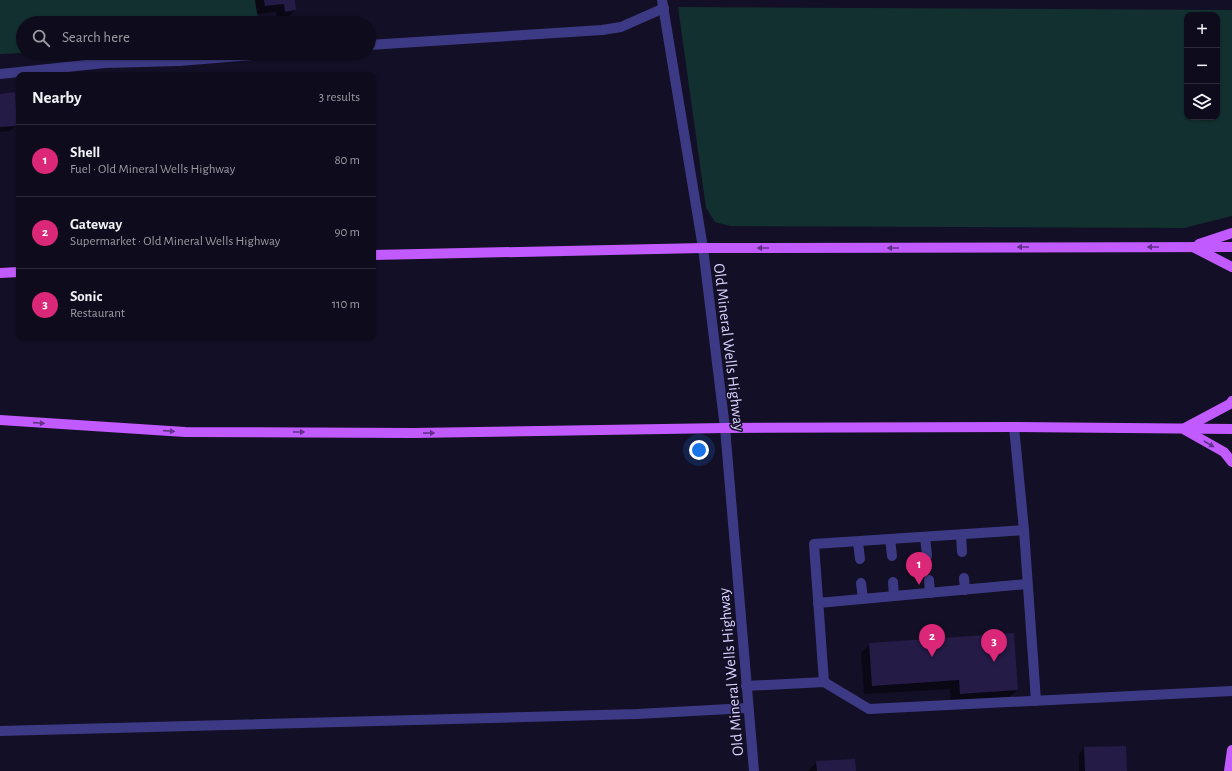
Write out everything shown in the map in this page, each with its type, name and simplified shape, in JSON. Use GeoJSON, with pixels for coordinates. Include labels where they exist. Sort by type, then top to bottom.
{"type":"FeatureCollection","features":[{"type":"Feature","properties":{"kind":"main road"},"geometry":{"type":"LineString","coordinates":[[1192,247],[1232,233]]}},
{"type":"Feature","properties":{"kind":"main road"},"geometry":{"type":"LineString","coordinates":[[1192,247],[1232,267]]}},
{"type":"Feature","properties":{"kind":"main road"},"geometry":{"type":"LineString","coordinates":[[376,255],[703,248],[1232,247]]}},
{"type":"Feature","properties":{"kind":"main road"},"geometry":{"type":"LineString","coordinates":[[0,273],[16,272]]}},
{"type":"Feature","properties":{"kind":"main road"},"geometry":{"type":"LineString","coordinates":[[1183,428],[1230,404],[1232,401]]}},
{"type":"Feature","properties":{"kind":"main road"},"geometry":{"type":"LineString","coordinates":[[0,420],[193,432],[414,433],[726,428],[1014,427],[1183,428],[1232,430]]}},
{"type":"Feature","properties":{"kind":"main road"},"geometry":{"type":"LineString","coordinates":[[1183,428],[1224,452],[1232,462]]}},
{"type":"Feature","properties":{"kind":"main road"},"geometry":{"type":"LineString","coordinates":[[1229,771],[1232,750]]}},
{"type":"Feature","properties":{"kind":"street"},"geometry":{"type":"LineString","coordinates":[[376,45],[602,30],[621,27],[663,4]]}},
{"type":"Feature","properties":{"kind":"street","name":"Old Mineral Wells Highway"},"geometry":{"type":"LineString","coordinates":[[663,4],[703,248],[726,428],[754,771]]}},
{"type":"Feature","properties":{"kind":"street"},"geometry":{"type":"LineString","coordinates":[[19,72],[105,63],[191,60]]}},
{"type":"Feature","properties":{"kind":"street"},"geometry":{"type":"LineString","coordinates":[[0,74],[16,72]]}},
{"type":"Feature","properties":{"kind":"street"},"geometry":{"type":"LineString","coordinates":[[1014,427],[1024,530],[1036,700]]}},
{"type":"Feature","properties":{"kind":"street"},"geometry":{"type":"LineString","coordinates":[[824,682],[814,544],[1024,530]]}},
{"type":"Feature","properties":{"kind":"street"},"geometry":{"type":"LineString","coordinates":[[961,534],[962,552]]}},
{"type":"Feature","properties":{"kind":"street"},"geometry":{"type":"LineString","coordinates":[[925,537],[927,556]]}},
{"type":"Feature","properties":{"kind":"street"},"geometry":{"type":"LineString","coordinates":[[890,539],[892,556]]}},
{"type":"Feature","properties":{"kind":"street"},"geometry":{"type":"LineString","coordinates":[[858,542],[860,559]]}},
{"type":"Feature","properties":{"kind":"street"},"geometry":{"type":"LineString","coordinates":[[964,578],[965,590]]}},
{"type":"Feature","properties":{"kind":"street"},"geometry":{"type":"LineString","coordinates":[[929,580],[930,593]]}},
{"type":"Feature","properties":{"kind":"street"},"geometry":{"type":"LineString","coordinates":[[893,582],[894,596]]}},
{"type":"Feature","properties":{"kind":"street"},"geometry":{"type":"LineString","coordinates":[[861,583],[863,598]]}},
{"type":"Feature","properties":{"kind":"street"},"geometry":{"type":"LineString","coordinates":[[818,603],[1027,584]]}},
{"type":"Feature","properties":{"kind":"street"},"geometry":{"type":"LineString","coordinates":[[746,686],[824,682],[869,709],[1232,691]]}},
{"type":"Feature","properties":{"kind":"street"},"geometry":{"type":"LineString","coordinates":[[0,731],[637,714],[748,708]]}},
{"type":"Feature","properties":{"kind":"green space"},"geometry":{"type":"Polygon","coordinates":[[[0,0],[255,0],[258,16],[16,16],[16,53],[0,54],[0,0]]]}},
{"type":"Feature","properties":{"kind":"green space"},"geometry":{"type":"Polygon","coordinates":[[[678,7],[1232,10],[1232,216],[1184,228],[730,226],[715,222],[706,208],[678,7]]]}},
{"type":"Feature","properties":{"kind":"building"},"geometry":{"type":"Polygon","coordinates":[[[264,0],[295,0],[296,10],[285,12],[284,4],[265,6],[264,0]]]}},
{"type":"Feature","properties":{"kind":"building"},"geometry":{"type":"Polygon","coordinates":[[[15,92],[16,126],[0,127],[0,94],[15,92]]]}},
{"type":"Feature","properties":{"kind":"building"},"geometry":{"type":"Polygon","coordinates":[[[1014,633],[1018,690],[960,694],[959,680],[872,686],[869,643],[1014,633]]]}},
{"type":"Feature","properties":{"kind":"building"},"geometry":{"type":"Polygon","coordinates":[[[1126,746],[1127,771],[1085,771],[1084,747],[1126,746]]]}},
{"type":"Feature","properties":{"kind":"building"},"geometry":{"type":"Polygon","coordinates":[[[855,759],[856,771],[817,771],[816,761],[855,759]]]}},
{"type":"Feature","properties":{"kind":"place","name":"Shell"},"geometry":{"type":"Point","coordinates":[919,585]}},
{"type":"Feature","properties":{"kind":"place","name":"Gateway"},"geometry":{"type":"Point","coordinates":[932,657]}},
{"type":"Feature","properties":{"kind":"place","name":"Sonic"},"geometry":{"type":"Point","coordinates":[994,662]}}]}
